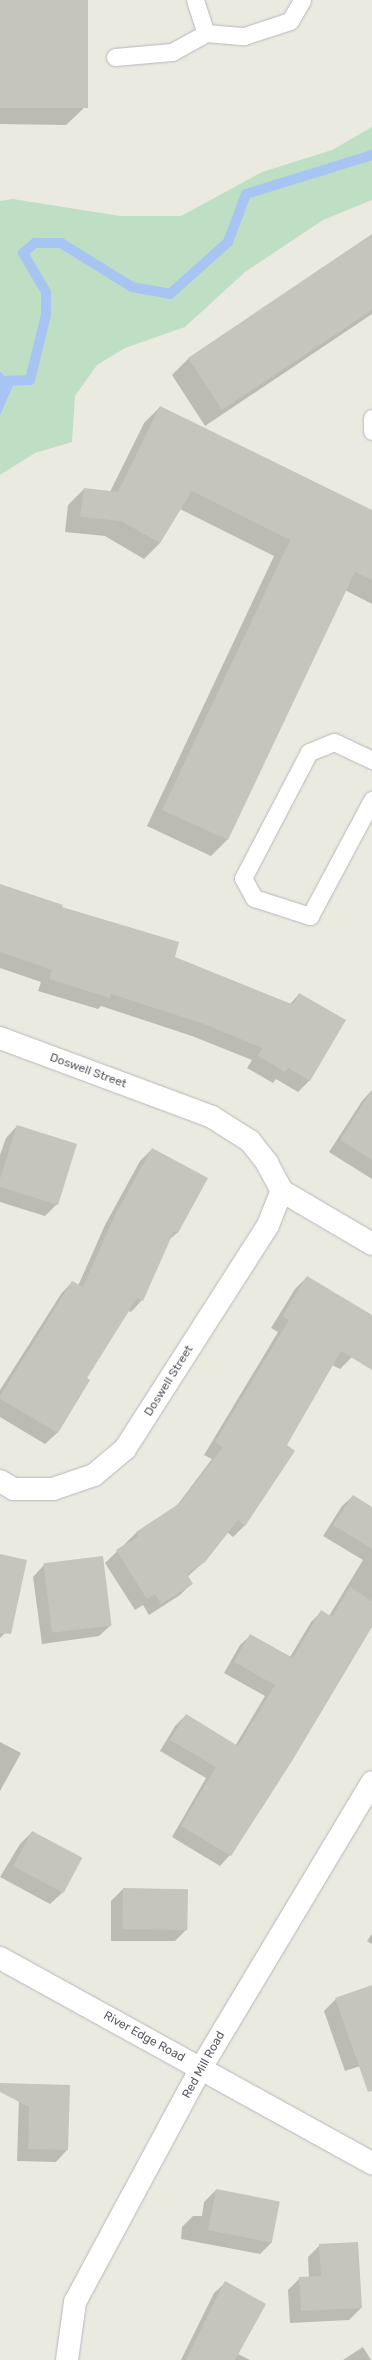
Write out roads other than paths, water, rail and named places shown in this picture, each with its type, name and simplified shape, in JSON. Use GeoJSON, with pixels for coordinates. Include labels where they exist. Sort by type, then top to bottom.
{"type":"FeatureCollection","features":[{"type":"Feature","properties":{"kind":"street","name":"Doswell Street"},"geometry":{"type":"LineString","coordinates":[[0,1038],[212,1117],[250,1141],[267,1163],[282,1191],[268,1225],[125,1450],[94,1475],[53,1489],[14,1489],[0,1481]]}},
{"type":"Feature","properties":{"kind":"street"},"geometry":{"type":"LineString","coordinates":[[282,1191],[372,1244]]}},
{"type":"Feature","properties":{"kind":"street","name":"Red Mill Road"},"geometry":{"type":"LineString","coordinates":[[67,2360],[75,2302],[201,2068],[372,1782]]}},
{"type":"Feature","properties":{"kind":"street","name":"River Edge Road"},"geometry":{"type":"LineString","coordinates":[[0,1958],[372,2163]]}},
{"type":"Feature","properties":{"kind":"lane"},"geometry":{"type":"LineString","coordinates":[[195,0],[206,33]]}},
{"type":"Feature","properties":{"kind":"lane"},"geometry":{"type":"LineString","coordinates":[[115,57],[172,52],[206,33],[244,36],[290,21],[302,0]]}},
{"type":"Feature","properties":{"kind":"lane"},"geometry":{"type":"LineString","coordinates":[[372,418],[372,431]]}},
{"type":"Feature","properties":{"kind":"lane"},"geometry":{"type":"LineString","coordinates":[[372,760],[334,742],[309,752],[243,878],[254,898],[310,916],[372,800]]}},
{"type":"Feature","properties":{"kind":"water"},"geometry":{"type":"Polygon","coordinates":[[[0,371],[13,386],[0,416],[0,371]]]}},
{"type":"Feature","properties":{"kind":"waterway"},"geometry":{"type":"LineString","coordinates":[[0,381],[30,380],[46,315],[46,292],[23,253],[35,243],[61,243],[132,287],[170,294],[228,242],[246,194],[372,155]]}}]}
